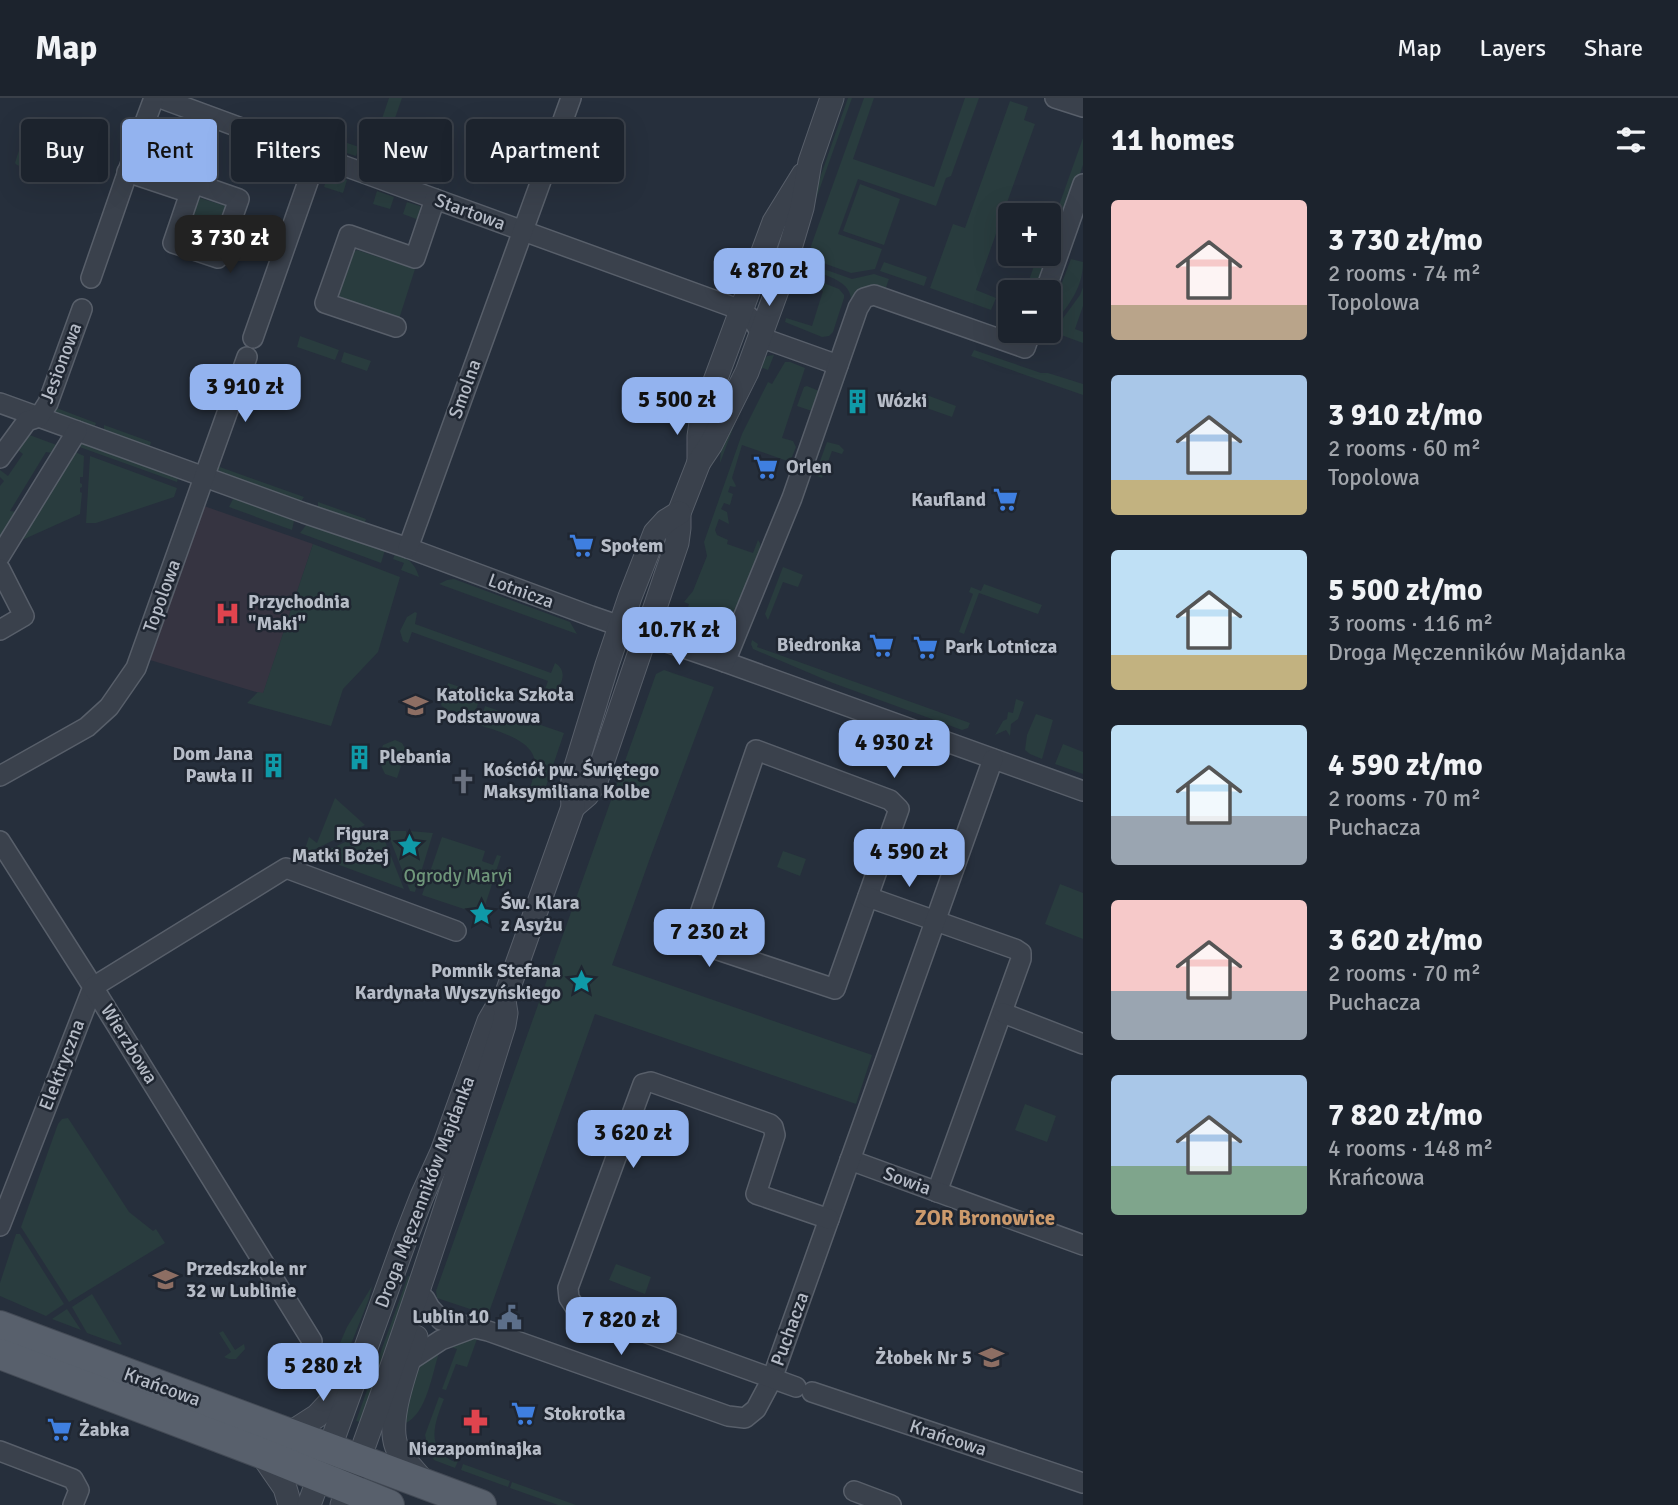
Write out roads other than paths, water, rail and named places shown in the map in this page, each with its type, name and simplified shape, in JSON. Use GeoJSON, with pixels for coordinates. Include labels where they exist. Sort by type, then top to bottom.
{"type":"FeatureCollection","features":[{"type":"Feature","properties":{"kind":"main road","name":"Krańcowa"},"geometry":{"type":"LineString","coordinates":[[0,1326],[289,1434],[325,1463],[345,1497],[389,1505]]}},
{"type":"Feature","properties":{"kind":"main road","name":"Krańcowa"},"geometry":{"type":"LineString","coordinates":[[0,1354],[261,1453],[325,1463],[358,1460],[481,1505]]}},
{"type":"Feature","properties":{"kind":"street"},"geometry":{"type":"LineString","coordinates":[[146,119],[154,98]]}},
{"type":"Feature","properties":{"kind":"street","name":"Startowa"},"geometry":{"type":"LineString","coordinates":[[160,98],[231,124]]}},
{"type":"Feature","properties":{"kind":"street","name":"Smolna"},"geometry":{"type":"LineString","coordinates":[[408,548],[571,98]]}},
{"type":"Feature","properties":{"kind":"street","name":"Droga Męczenników Majdanka"},"geometry":{"type":"LineString","coordinates":[[573,807],[587,795],[596,781],[677,543],[679,513],[699,462],[722,424],[762,335],[802,208],[810,162],[832,98]]}},
{"type":"Feature","properties":{"kind":"street"},"geometry":{"type":"LineString","coordinates":[[1055,98],[1083,107]]}},
{"type":"Feature","properties":{"kind":"street","name":"Droga Męczenników Majdanka"},"geometry":{"type":"LineString","coordinates":[[699,462],[698,436],[702,416],[741,310],[774,222],[810,162]]}},
{"type":"Feature","properties":{"kind":"street","name":"Startowa"},"geometry":{"type":"LineString","coordinates":[[345,166],[741,310]]}},
{"type":"Feature","properties":{"kind":"street"},"geometry":{"type":"LineString","coordinates":[[92,278],[124,182]]}},
{"type":"Feature","properties":{"kind":"street"},"geometry":{"type":"LineString","coordinates":[[157,182],[190,193]]}},
{"type":"Feature","properties":{"kind":"street"},"geometry":{"type":"LineString","coordinates":[[253,338],[308,182]]}},
{"type":"Feature","properties":{"kind":"street"},"geometry":{"type":"LineString","coordinates":[[1049,280],[1083,184]]}},
{"type":"Feature","properties":{"kind":"street"},"geometry":{"type":"LineString","coordinates":[[396,327],[325,303],[349,235],[415,258],[435,199]]}},
{"type":"Feature","properties":{"kind":"street"},"geometry":{"type":"LineString","coordinates":[[725,662],[792,498],[860,302],[874,295],[998,338]]}},
{"type":"Feature","properties":{"kind":"street","name":"Jesionowa"},"geometry":{"type":"LineString","coordinates":[[39,417],[48,403],[82,309]]}},
{"type":"Feature","properties":{"kind":"street"},"geometry":{"type":"LineString","coordinates":[[741,310],[753,320],[768,340],[838,365]]}},
{"type":"Feature","properties":{"kind":"street"},"geometry":{"type":"LineString","coordinates":[[1011,343],[1025,348],[1027,343]]}},
{"type":"Feature","properties":{"kind":"street","name":"Topolowa"},"geometry":{"type":"LineString","coordinates":[[0,776],[87,727],[109,707],[136,668],[247,357]]}},
{"type":"Feature","properties":{"kind":"street","name":"Lotnicza"},"geometry":{"type":"LineString","coordinates":[[0,403],[1083,791]]}},
{"type":"Feature","properties":{"kind":"street"},"geometry":{"type":"LineString","coordinates":[[0,458],[27,421],[39,417]]}},
{"type":"Feature","properties":{"kind":"street"},"geometry":{"type":"LineString","coordinates":[[0,556],[77,430]]}},
{"type":"Feature","properties":{"kind":"street","name":"Droga Męczenników Majdanka"},"geometry":{"type":"LineString","coordinates":[[309,1505],[410,1227],[442,1152],[489,1021],[504,1001],[573,807],[574,773],[620,626],[655,533],[666,521],[679,513]]}},
{"type":"Feature","properties":{"kind":"street"},"geometry":{"type":"LineString","coordinates":[[0,569],[24,616],[0,630]]}},
{"type":"Feature","properties":{"kind":"street"},"geometry":{"type":"LineString","coordinates":[[756,750],[890,800],[899,809],[868,897],[835,989],[697,943],[693,939],[692,934],[756,750]]}},
{"type":"Feature","properties":{"kind":"street","name":"Puchacza"},"geometry":{"type":"LineString","coordinates":[[829,1219],[756,1194],[775,1135],[770,1124],[651,1082],[643,1084],[568,1288],[569,1298],[575,1307],[772,1379],[993,759]]}},
{"type":"Feature","properties":{"kind":"street"},"geometry":{"type":"LineString","coordinates":[[0,841],[5,862],[93,987]]}},
{"type":"Feature","properties":{"kind":"street","name":"Wierzbowa"},"geometry":{"type":"LineString","coordinates":[[312,1340],[93,987],[286,868],[456,931]]}},
{"type":"Feature","properties":{"kind":"street"},"geometry":{"type":"LineString","coordinates":[[868,897],[936,919],[1021,953],[1003,1013],[938,1189]]}},
{"type":"Feature","properties":{"kind":"street","name":"Elektryczna"},"geometry":{"type":"LineString","coordinates":[[0,1226],[93,987]]}},
{"type":"Feature","properties":{"kind":"street","name":"Droga Męczenników Majdanka"},"geometry":{"type":"LineString","coordinates":[[345,1497],[437,1238],[504,1025],[504,1001]]}},
{"type":"Feature","properties":{"kind":"street"},"geometry":{"type":"LineString","coordinates":[[1003,1013],[1083,1044]]}},
{"type":"Feature","properties":{"kind":"street","name":"Sowia"},"geometry":{"type":"LineString","coordinates":[[850,1160],[938,1189],[1083,1245]]}},
{"type":"Feature","properties":{"kind":"street"},"geometry":{"type":"LineString","coordinates":[[426,1485],[398,1451],[393,1434],[394,1413],[425,1299],[437,1238]]}},
{"type":"Feature","properties":{"kind":"street"},"geometry":{"type":"LineString","coordinates":[[425,1299],[441,1320],[476,1327],[728,1416],[745,1418],[756,1409],[772,1379]]}},
{"type":"Feature","properties":{"kind":"street"},"geometry":{"type":"LineString","coordinates":[[409,1362],[441,1340],[476,1327]]}},
{"type":"Feature","properties":{"kind":"street"},"geometry":{"type":"LineString","coordinates":[[289,1434],[317,1416],[358,1372]]}},
{"type":"Feature","properties":{"kind":"street","name":"Krańcowa"},"geometry":{"type":"LineString","coordinates":[[772,1379],[1083,1483]]}},
{"type":"Feature","properties":{"kind":"street"},"geometry":{"type":"LineString","coordinates":[[0,1451],[73,1479],[79,1490],[74,1505]]}},
{"type":"Feature","properties":{"kind":"street"},"geometry":{"type":"LineString","coordinates":[[261,1453],[285,1489],[290,1505]]}},
{"type":"Feature","properties":{"kind":"street"},"geometry":{"type":"LineString","coordinates":[[854,1491],[891,1505]]}},
{"type":"Feature","properties":{"kind":"place","name":"Wózki"},"geometry":{"type":"Point","coordinates":[857,401]}},
{"type":"Feature","properties":{"kind":"place","name":"Orlen"},"geometry":{"type":"Point","coordinates":[766,467]}},
{"type":"Feature","properties":{"kind":"place","name":"Kaufland"},"geometry":{"type":"Point","coordinates":[1006,500]}},
{"type":"Feature","properties":{"kind":"place","name":"Społem"},"geometry":{"type":"Point","coordinates":[581,546]}},
{"type":"Feature","properties":{"kind":"place","name":"Przychodnia \"Maki\""},"geometry":{"type":"Point","coordinates":[228,613]}},
{"type":"Feature","properties":{"kind":"place","name":"Biedronka"},"geometry":{"type":"Point","coordinates":[881,645]}},
{"type":"Feature","properties":{"kind":"place","name":"Park Lotnicza"},"geometry":{"type":"Point","coordinates":[925,647]}},
{"type":"Feature","properties":{"kind":"place","name":"Katolicka Szkoła Podstawowa"},"geometry":{"type":"Point","coordinates":[416,706]}},
{"type":"Feature","properties":{"kind":"place","name":"Plebania"},"geometry":{"type":"Point","coordinates":[359,757]}},
{"type":"Feature","properties":{"kind":"place","name":"Dom Jana Pawła II"},"geometry":{"type":"Point","coordinates":[273,765]}},
{"type":"Feature","properties":{"kind":"place","name":"Kościół pw. Świętego Maksymiliana Kolbe"},"geometry":{"type":"Point","coordinates":[463,781]}},
{"type":"Feature","properties":{"kind":"place","name":"Figura Matki Bożej"},"geometry":{"type":"Point","coordinates":[409,845]}},
{"type":"Feature","properties":{"kind":"place","name":"Św. Klara z Asyżu"},"geometry":{"type":"Point","coordinates":[481,914]}},
{"type":"Feature","properties":{"kind":"place","name":"Pomnik Stefana Kardynała Wyszyńskiego"},"geometry":{"type":"Point","coordinates":[581,982]}},
{"type":"Feature","properties":{"kind":"place","name":"Przedszkole nr 32 w Lublinie"},"geometry":{"type":"Point","coordinates":[166,1280]}},
{"type":"Feature","properties":{"kind":"place","name":"Lublin 10"},"geometry":{"type":"Point","coordinates":[509,1317]}},
{"type":"Feature","properties":{"kind":"place","name":"Żłobek Nr 5"},"geometry":{"type":"Point","coordinates":[992,1358]}},
{"type":"Feature","properties":{"kind":"place","name":"Stokrotka"},"geometry":{"type":"Point","coordinates":[524,1414]}},
{"type":"Feature","properties":{"kind":"place","name":"Niezapominajka"},"geometry":{"type":"Point","coordinates":[475,1421]}},
{"type":"Feature","properties":{"kind":"place","name":"Żabka"},"geometry":{"type":"Point","coordinates":[59,1430]}},
{"type":"Feature","properties":{"kind":"district","name":"ZOR Bronowice"},"geometry":{"type":"Point","coordinates":[985,1218]}},
{"type":"Feature","properties":{"kind":"park label","name":"Ogrody Maryi"},"geometry":{"type":"Point","coordinates":[458,876]}}]}
